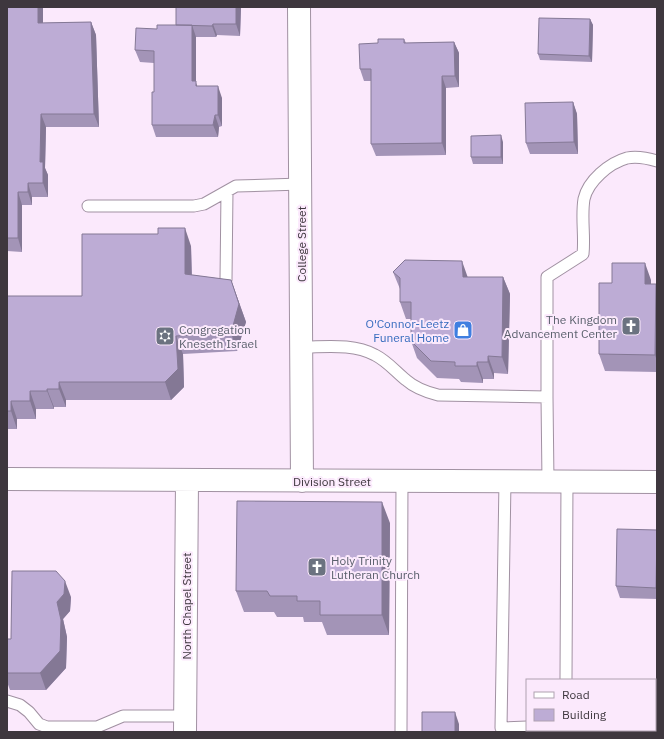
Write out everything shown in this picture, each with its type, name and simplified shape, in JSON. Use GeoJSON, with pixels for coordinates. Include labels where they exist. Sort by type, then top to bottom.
{"type":"FeatureCollection","features":[{"type":"Feature","properties":{"kind":"street","name":"College Street"},"geometry":{"type":"LineString","coordinates":[[300,7],[302,481]]}},
{"type":"Feature","properties":{"kind":"street","name":"Division Street"},"geometry":{"type":"LineString","coordinates":[[7,479],[657,482]]}},
{"type":"Feature","properties":{"kind":"street","name":"North Chapel Street"},"geometry":{"type":"LineString","coordinates":[[185,724],[187,481]]}},
{"type":"Feature","properties":{"kind":"lane"},"geometry":{"type":"LineString","coordinates":[[566,679],[558,482],[547,398],[547,277],[583,254],[584,198],[592,182],[613,164],[626,158],[638,157],[657,161]]}},
{"type":"Feature","properties":{"kind":"lane"},"geometry":{"type":"LineString","coordinates":[[88,206],[194,206],[204,204],[236,186],[301,184]]}},
{"type":"Feature","properties":{"kind":"lane"},"geometry":{"type":"LineString","coordinates":[[226,280],[227,191]]}},
{"type":"Feature","properties":{"kind":"lane"},"geometry":{"type":"LineString","coordinates":[[302,348],[349,348],[374,354],[421,390],[438,395],[547,398]]}},
{"type":"Feature","properties":{"kind":"lane"},"geometry":{"type":"LineString","coordinates":[[401,732],[402,481]]}},
{"type":"Feature","properties":{"kind":"lane"},"geometry":{"type":"LineString","coordinates":[[505,481],[501,728],[526,728]]}},
{"type":"Feature","properties":{"kind":"lane"},"geometry":{"type":"LineString","coordinates":[[7,701],[20,705],[29,712],[39,724],[47,727],[97,727],[123,716],[185,724]]}},
{"type":"Feature","properties":{"kind":"building"},"geometry":{"type":"Polygon","coordinates":[[[7,7],[38,7],[38,23],[91,22],[94,114],[41,114],[40,162],[43,162],[43,183],[28,183],[28,192],[18,192],[18,238],[7,238],[7,7]]]}},
{"type":"Feature","properties":{"kind":"building"},"geometry":{"type":"Polygon","coordinates":[[[176,7],[236,7],[236,24],[213,24],[212,26],[176,25],[176,7]]]}},
{"type":"Feature","properties":{"kind":"building"},"geometry":{"type":"Polygon","coordinates":[[[539,18],[590,19],[589,56],[538,54],[539,18]]]}},
{"type":"Feature","properties":{"kind":"building"},"geometry":{"type":"Polygon","coordinates":[[[157,25],[192,25],[192,81],[196,81],[196,86],[218,86],[218,115],[215,115],[213,125],[152,125],[154,51],[135,50],[136,28],[157,29],[157,25]]]}},
{"type":"Feature","properties":{"kind":"building"},"geometry":{"type":"Polygon","coordinates":[[[378,39],[404,39],[404,43],[454,42],[455,76],[442,76],[442,143],[371,144],[371,69],[360,69],[359,44],[378,43],[378,39]]]}},
{"type":"Feature","properties":{"kind":"building"},"geometry":{"type":"Polygon","coordinates":[[[573,102],[574,142],[526,143],[525,103],[573,102]]]}},
{"type":"Feature","properties":{"kind":"building"},"geometry":{"type":"Polygon","coordinates":[[[501,135],[501,157],[471,157],[471,136],[501,135]]]}},
{"type":"Feature","properties":{"kind":"building"},"geometry":{"type":"Polygon","coordinates":[[[158,228],[185,228],[185,274],[231,280],[239,304],[231,333],[176,336],[178,369],[165,382],[59,382],[59,389],[30,391],[30,401],[11,401],[11,411],[7,411],[7,296],[82,296],[82,234],[158,234],[158,228]]]}},
{"type":"Feature","properties":{"kind":"building","name":"O'Connor-Leetz Funeral Home"},"geometry":{"type":"Polygon","coordinates":[[[405,260],[462,261],[463,277],[503,277],[502,357],[488,356],[488,362],[477,362],[477,366],[455,366],[455,362],[431,361],[411,341],[411,302],[400,302],[400,278],[393,272],[405,260]]]}},
{"type":"Feature","properties":{"kind":"building","name":"The Kingdom Advancement Center"},"geometry":{"type":"Polygon","coordinates":[[[612,263],[645,263],[645,284],[656,284],[655,355],[599,354],[599,283],[612,283],[612,263]]]}},
{"type":"Feature","properties":{"kind":"building","name":"Holy Trinity Lutheran Church"},"geometry":{"type":"Polygon","coordinates":[[[237,501],[382,502],[382,615],[320,615],[320,601],[297,601],[297,596],[270,596],[267,591],[236,591],[237,501]]]}},
{"type":"Feature","properties":{"kind":"building"},"geometry":{"type":"Polygon","coordinates":[[[617,529],[657,530],[656,588],[616,586],[617,529]]]}},
{"type":"Feature","properties":{"kind":"building"},"geometry":{"type":"Polygon","coordinates":[[[12,571],[56,571],[65,581],[64,594],[57,602],[61,620],[60,651],[40,673],[7,673],[7,639],[11,639],[12,571]]]}},
{"type":"Feature","properties":{"kind":"building"},"geometry":{"type":"Polygon","coordinates":[[[422,712],[455,712],[455,732],[422,732],[422,712]]]}},
{"type":"Feature","properties":{"kind":"place","name":"The Kingdom Advancement Center"},"geometry":{"type":"Point","coordinates":[631,326]}},
{"type":"Feature","properties":{"kind":"place","name":"O'Connor-Leetz Funeral Home"},"geometry":{"type":"Point","coordinates":[463,330]}},
{"type":"Feature","properties":{"kind":"place","name":"Congregation Kneseth Israel"},"geometry":{"type":"Point","coordinates":[165,336]}},
{"type":"Feature","properties":{"kind":"place","name":"Holy Trinity Lutheran Church"},"geometry":{"type":"Point","coordinates":[317,567]}}]}
